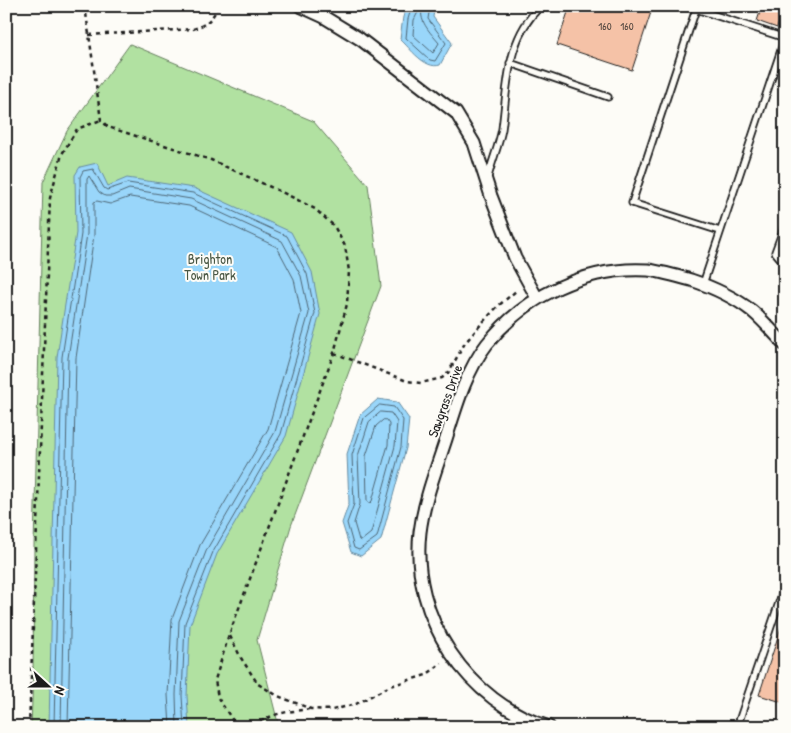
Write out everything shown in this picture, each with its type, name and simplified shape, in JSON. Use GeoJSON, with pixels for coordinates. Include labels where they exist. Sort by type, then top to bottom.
{"type":"FeatureCollection","features":[{"type":"Feature","properties":{"kind":"street"},"geometry":{"type":"LineString","coordinates":[[300,6],[326,12],[456,113],[474,143],[491,196],[516,258],[537,298]]}},
{"type":"Feature","properties":{"kind":"street","name":"Sawgrass Drive"},"geometry":{"type":"LineString","coordinates":[[543,726],[522,717],[488,695],[466,674],[452,656],[440,636],[430,612],[419,559],[420,532],[427,499],[469,375],[486,345],[520,310],[537,298],[579,279],[625,270],[649,270],[702,284],[736,300],[765,322],[785,346]]}},
{"type":"Feature","properties":{"kind":"lane"},"geometry":{"type":"LineString","coordinates":[[487,179],[502,131],[510,63],[516,41],[533,14],[541,6]]}},
{"type":"Feature","properties":{"kind":"lane"},"geometry":{"type":"LineString","coordinates":[[702,284],[720,231],[785,38],[696,9],[632,203],[720,231]]}},
{"type":"Feature","properties":{"kind":"lane"},"geometry":{"type":"LineString","coordinates":[[510,63],[608,97]]}},
{"type":"Feature","properties":{"kind":"lane"},"geometry":{"type":"LineString","coordinates":[[785,225],[775,252],[785,264]]}},
{"type":"Feature","properties":{"kind":"lane"},"geometry":{"type":"LineString","coordinates":[[737,727],[785,585]]}},
{"type":"Feature","properties":{"kind":"path"},"geometry":{"type":"LineString","coordinates":[[85,6],[101,120],[108,127],[211,160],[279,191],[314,209],[334,226],[345,246],[349,271],[347,304],[334,353],[229,635],[215,680],[218,698],[237,727]]}},
{"type":"Feature","properties":{"kind":"path"},"geometry":{"type":"LineString","coordinates":[[89,35],[194,29],[208,23],[218,6]]}},
{"type":"Feature","properties":{"kind":"path"},"geometry":{"type":"LineString","coordinates":[[28,727],[50,198],[62,154],[77,129],[101,120]]}},
{"type":"Feature","properties":{"kind":"path"},"geometry":{"type":"LineString","coordinates":[[334,353],[407,382],[421,383],[442,378],[448,373],[465,343],[482,322],[516,291]]}},
{"type":"Feature","properties":{"kind":"path"},"geometry":{"type":"LineString","coordinates":[[229,635],[258,684],[278,696],[311,709]]}},
{"type":"Feature","properties":{"kind":"path"},"geometry":{"type":"LineString","coordinates":[[254,727],[264,719],[279,713],[311,709],[332,710],[356,704],[390,686],[426,675],[445,661]]}},
{"type":"Feature","properties":{"kind":"green space","name":"Brighton Town Park"},"geometry":{"type":"Polygon","coordinates":[[[130,44],[313,121],[368,185],[381,286],[291,526],[257,640],[279,727],[31,727],[43,182],[67,131],[130,44]]]}},
{"type":"Feature","properties":{"kind":"water"},"geometry":{"type":"Polygon","coordinates":[[[407,6],[435,6],[433,17],[452,43],[440,65],[434,66],[423,61],[400,39],[403,17],[407,6]]]}},
{"type":"Feature","properties":{"kind":"water"},"geometry":{"type":"Polygon","coordinates":[[[97,163],[108,186],[127,178],[194,188],[291,232],[312,272],[320,314],[286,436],[217,554],[190,625],[187,696],[189,727],[49,727],[57,357],[76,233],[75,175],[80,167],[97,163]]]}},
{"type":"Feature","properties":{"kind":"water"},"geometry":{"type":"Polygon","coordinates":[[[378,399],[397,402],[409,419],[406,448],[381,540],[361,556],[351,552],[342,523],[349,503],[347,454],[360,415],[378,399]]]}},
{"type":"Feature","properties":{"kind":"building"},"geometry":{"type":"Polygon","coordinates":[[[570,6],[653,6],[632,70],[557,45],[570,6]]]}},
{"type":"Feature","properties":{"kind":"building"},"geometry":{"type":"Polygon","coordinates":[[[762,6],[785,6],[785,13],[782,12],[777,28],[757,21],[762,6]]]}},
{"type":"Feature","properties":{"kind":"building"},"geometry":{"type":"Polygon","coordinates":[[[785,615],[785,703],[759,695],[785,615]]]}}]}
